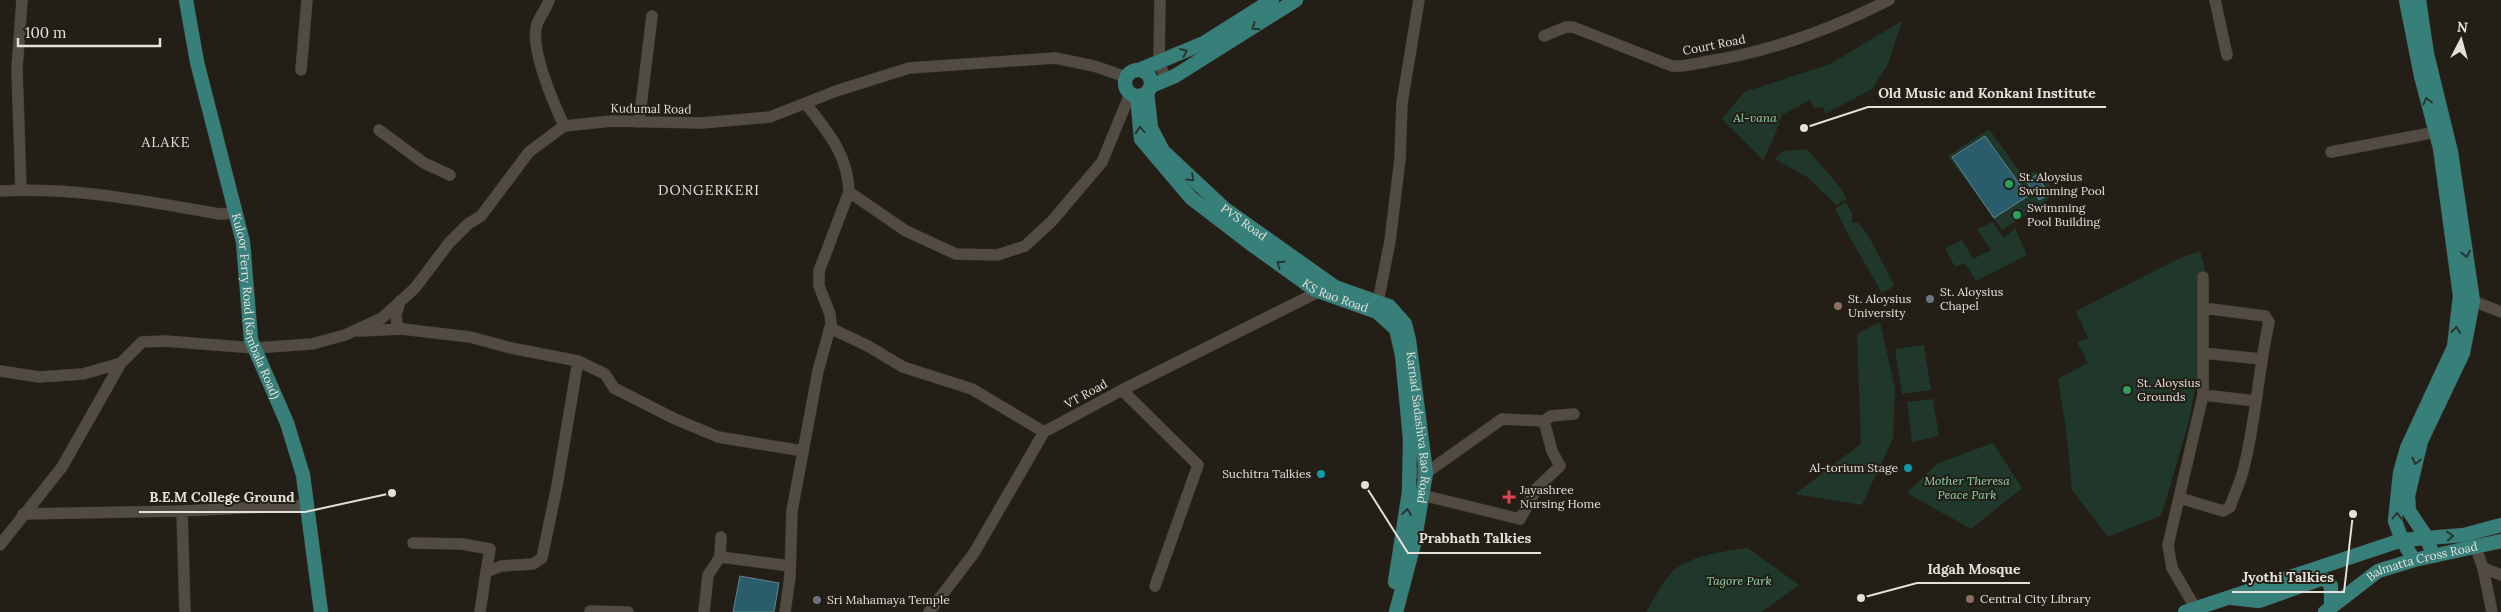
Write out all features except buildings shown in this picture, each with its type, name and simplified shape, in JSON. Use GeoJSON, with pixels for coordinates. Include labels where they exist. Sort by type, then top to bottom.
{"type":"FeatureCollection","features":[{"type":"Feature","properties":{"kind":"main road","name":"Kuloor Ferry Road (Kambala Road)"},"geometry":{"type":"LineString","coordinates":[[186,0],[198,62],[244,242],[249,330],[254,348],[294,443],[308,505],[321,612]]}},
{"type":"Feature","properties":{"kind":"main road"},"geometry":{"type":"LineString","coordinates":[[1272,0],[1204,44],[1131,72],[1126,77],[1126,88],[1141,92],[1175,76],[1296,0]]}},
{"type":"Feature","properties":{"kind":"main road"},"geometry":{"type":"LineString","coordinates":[[2406,0],[2421,76],[2436,132],[2460,296],[2454,347],[2407,448],[2400,473],[2395,521],[2402,540],[2414,560]]}},
{"type":"Feature","properties":{"kind":"main road"},"geometry":{"type":"LineString","coordinates":[[2418,0],[2428,54],[2451,152],[2473,301],[2463,353],[2421,440],[2408,496],[2409,511],[2427,538],[2433,556]]}},
{"type":"Feature","properties":{"kind":"main road"},"geometry":{"type":"LineString","coordinates":[[1139,70],[1147,75],[1141,92]]}},
{"type":"Feature","properties":{"kind":"main road","name":"PVS Road"},"geometry":{"type":"LineString","coordinates":[[1141,92],[1151,128],[1163,151],[1225,209],[1325,288],[1384,304]]}},
{"type":"Feature","properties":{"kind":"main road","name":"KS Rao Road"},"geometry":{"type":"LineString","coordinates":[[1325,288],[1377,312],[1396,329],[1402,355],[1410,439],[1409,473],[1402,549],[1388,612]]}},
{"type":"Feature","properties":{"kind":"main road","name":"Karnad Sadashiva Rao Road"},"geometry":{"type":"LineString","coordinates":[[1384,304],[1405,324],[1409,340],[1426,473],[1414,544],[1396,612]]}},
{"type":"Feature","properties":{"kind":"main road"},"geometry":{"type":"LineString","coordinates":[[2191,610],[2402,540],[2464,535],[2501,525]]}},
{"type":"Feature","properties":{"kind":"main road","name":"Balmatta Cross Road"},"geometry":{"type":"LineString","coordinates":[[2328,610],[2378,571],[2414,560],[2476,548],[2501,541]]}},
{"type":"Feature","properties":{"kind":"main road"},"geometry":{"type":"LineString","coordinates":[[2231,598],[2259,601],[2321,579],[2329,582],[2331,586],[2328,610]]}},
{"type":"Feature","properties":{"kind":"street"},"geometry":{"type":"LineString","coordinates":[[21,190],[18,69],[22,0]]}},
{"type":"Feature","properties":{"kind":"street"},"geometry":{"type":"LineString","coordinates":[[301,70],[307,0]]}},
{"type":"Feature","properties":{"kind":"street"},"geometry":{"type":"LineString","coordinates":[[549,0],[546,11],[537,24],[535,40],[549,92],[564,126]]}},
{"type":"Feature","properties":{"kind":"street"},"geometry":{"type":"LineString","coordinates":[[1160,0],[1159,62],[1166,80]]}},
{"type":"Feature","properties":{"kind":"street"},"geometry":{"type":"LineString","coordinates":[[1384,304],[1400,159],[1402,104],[1419,0]]}},
{"type":"Feature","properties":{"kind":"street","name":"Court Road"},"geometry":{"type":"LineString","coordinates":[[1544,36],[1566,27],[1573,27],[1672,66],[1683,66],[1742,56],[1854,18],[1889,0]]}},
{"type":"Feature","properties":{"kind":"street"},"geometry":{"type":"LineString","coordinates":[[2215,0],[2227,55]]}},
{"type":"Feature","properties":{"kind":"street"},"geometry":{"type":"LineString","coordinates":[[639,122],[652,16]]}},
{"type":"Feature","properties":{"kind":"street","name":"Kudumal Road"},"geometry":{"type":"LineString","coordinates":[[121,363],[142,342],[165,341],[254,348],[312,344],[352,332],[382,318],[414,288],[450,243],[488,208],[529,152],[564,126],[582,123],[702,123],[770,117],[836,91],[909,68],[1055,58],[1094,66],[1126,77]]}},
{"type":"Feature","properties":{"kind":"street"},"geometry":{"type":"LineString","coordinates":[[848,192],[906,231],[956,254],[997,255],[1025,246],[1052,221],[1102,162],[1141,92]]}},
{"type":"Feature","properties":{"kind":"street"},"geometry":{"type":"LineString","coordinates":[[785,612],[790,566],[792,511],[818,371],[830,328],[830,314],[819,286],[819,271],[848,192],[848,177],[836,143],[806,104]]}},
{"type":"Feature","properties":{"kind":"street"},"geometry":{"type":"LineString","coordinates":[[379,130],[424,163],[450,175]]}},
{"type":"Feature","properties":{"kind":"street"},"geometry":{"type":"LineString","coordinates":[[2331,152],[2436,132]]}},
{"type":"Feature","properties":{"kind":"street"},"geometry":{"type":"LineString","coordinates":[[0,191],[68,190],[115,195],[220,214],[237,213]]}},
{"type":"Feature","properties":{"kind":"street"},"geometry":{"type":"LineString","coordinates":[[2191,610],[2169,562],[2168,545],[2203,395],[2204,277]]}},
{"type":"Feature","properties":{"kind":"street","name":"VT Road"},"geometry":{"type":"LineString","coordinates":[[1044,432],[1122,390],[1325,288]]}},
{"type":"Feature","properties":{"kind":"street"},"geometry":{"type":"LineString","coordinates":[[400,301],[396,315],[397,325],[402,329]]}},
{"type":"Feature","properties":{"kind":"street"},"geometry":{"type":"LineString","coordinates":[[2473,301],[2501,312]]}},
{"type":"Feature","properties":{"kind":"street"},"geometry":{"type":"LineString","coordinates":[[2180,498],[2223,511],[2229,509],[2243,472],[2256,401],[2261,359],[2269,322],[2267,316],[2203,308]]}},
{"type":"Feature","properties":{"kind":"street"},"geometry":{"type":"LineString","coordinates":[[830,328],[868,346],[903,367],[972,390],[1044,432],[974,553],[929,612]]}},
{"type":"Feature","properties":{"kind":"street"},"geometry":{"type":"LineString","coordinates":[[352,332],[402,329],[470,337],[511,348],[578,361],[605,374],[614,388],[673,418],[718,437],[803,451]]}},
{"type":"Feature","properties":{"kind":"street"},"geometry":{"type":"LineString","coordinates":[[2203,353],[2261,359]]}},
{"type":"Feature","properties":{"kind":"street"},"geometry":{"type":"LineString","coordinates":[[486,572],[502,566],[533,564],[542,558],[557,486],[578,361]]}},
{"type":"Feature","properties":{"kind":"street"},"geometry":{"type":"LineString","coordinates":[[0,371],[39,377],[84,374],[121,363]]}},
{"type":"Feature","properties":{"kind":"street"},"geometry":{"type":"LineString","coordinates":[[0,545],[62,467],[121,363]]}},
{"type":"Feature","properties":{"kind":"street"},"geometry":{"type":"LineString","coordinates":[[1122,390],[1198,465],[1155,586]]}},
{"type":"Feature","properties":{"kind":"street"},"geometry":{"type":"LineString","coordinates":[[2203,395],[2256,401]]}},
{"type":"Feature","properties":{"kind":"street"},"geometry":{"type":"LineString","coordinates":[[1409,473],[1426,473],[1502,418],[1544,421],[1551,416],[1574,414]]}},
{"type":"Feature","properties":{"kind":"street"},"geometry":{"type":"LineString","coordinates":[[1422,495],[1520,519],[1537,488],[1560,466],[1552,451],[1544,421]]}},
{"type":"Feature","properties":{"kind":"street"},"geometry":{"type":"LineString","coordinates":[[23,514],[182,511],[308,505]]}},
{"type":"Feature","properties":{"kind":"street"},"geometry":{"type":"LineString","coordinates":[[182,511],[185,612]]}},
{"type":"Feature","properties":{"kind":"street"},"geometry":{"type":"LineString","coordinates":[[704,612],[708,575],[720,557],[721,538]]}},
{"type":"Feature","properties":{"kind":"street"},"geometry":{"type":"LineString","coordinates":[[412,543],[462,544],[490,549],[480,612]]}},
{"type":"Feature","properties":{"kind":"street"},"geometry":{"type":"LineString","coordinates":[[2476,548],[2483,568],[2492,612]]}},
{"type":"Feature","properties":{"kind":"street"},"geometry":{"type":"LineString","coordinates":[[720,557],[790,566]]}},
{"type":"Feature","properties":{"kind":"street"},"geometry":{"type":"LineString","coordinates":[[2483,568],[2501,575]]}},
{"type":"Feature","properties":{"kind":"street"},"geometry":{"type":"LineString","coordinates":[[590,610],[628,612]]}},
{"type":"Feature","properties":{"kind":"green space","name":"Al-vana"},"geometry":{"type":"Polygon","coordinates":[[[1902,21],[1888,64],[1872,89],[1825,114],[1823,107],[1814,108],[1810,100],[1782,115],[1763,160],[1722,119],[1744,92],[1830,64],[1902,21]]]}},
{"type":"Feature","properties":{"kind":"green space","name":"St. Aloysius Swimming Pool"},"geometry":{"type":"Polygon","coordinates":[[[1989,129],[2023,176],[2034,172],[2039,173],[2055,192],[2038,208],[2002,230],[1948,156],[1989,129]]]}},
{"type":"Feature","properties":{"kind":"green space"},"geometry":{"type":"Polygon","coordinates":[[[1807,149],[1840,187],[1847,199],[1836,205],[1807,177],[1775,159],[1783,151],[1807,149]]]}},
{"type":"Feature","properties":{"kind":"green space"},"geometry":{"type":"Polygon","coordinates":[[[1846,202],[1853,215],[1851,222],[1859,223],[1869,237],[1895,286],[1882,293],[1835,208],[1846,202]]]}},
{"type":"Feature","properties":{"kind":"green space"},"geometry":{"type":"Polygon","coordinates":[[[1992,222],[2004,238],[2015,228],[2027,255],[1976,281],[1965,263],[1955,267],[1945,248],[1962,240],[1973,259],[1991,250],[1977,229],[1992,222]]]}},
{"type":"Feature","properties":{"kind":"green space","name":"St. Aloysius Grounds"},"geometry":{"type":"Polygon","coordinates":[[[2200,251],[2210,287],[2204,303],[2202,353],[2188,425],[2164,507],[2160,516],[2108,537],[2072,490],[2066,429],[2058,379],[2088,363],[2077,342],[2088,338],[2076,311],[2176,260],[2200,251]]]}},
{"type":"Feature","properties":{"kind":"green space"},"geometry":{"type":"Polygon","coordinates":[[[1880,322],[1895,389],[1893,438],[1862,505],[1795,494],[1861,444],[1857,334],[1880,322]]]}},
{"type":"Feature","properties":{"kind":"green space"},"geometry":{"type":"Polygon","coordinates":[[[1924,345],[1931,390],[1902,394],[1895,349],[1924,345]]]}},
{"type":"Feature","properties":{"kind":"green space"},"geometry":{"type":"Polygon","coordinates":[[[1933,399],[1939,436],[1912,442],[1907,402],[1933,399]]]}},
{"type":"Feature","properties":{"kind":"green space","name":"Mother Theresa Peace Park"},"geometry":{"type":"Polygon","coordinates":[[[1993,443],[2022,488],[1971,529],[1907,493],[1938,463],[1993,443]]]}},
{"type":"Feature","properties":{"kind":"green space","name":"Tagore Park"},"geometry":{"type":"Polygon","coordinates":[[[1748,548],[1799,585],[1762,612],[1646,612],[1674,570],[1690,561],[1710,554],[1748,548]]]}},
{"type":"Feature","properties":{"kind":"water","name":"St. Aloysius Swimming Pool"},"geometry":{"type":"Polygon","coordinates":[[[1985,136],[2028,196],[1994,218],[1952,157],[1985,136]]]}},
{"type":"Feature","properties":{"kind":"water","name":"St. Aloysius Swimming Pool"},"geometry":{"type":"Polygon","coordinates":[[[2036,175],[2049,194],[2039,200],[2027,182],[2036,175]]]}},
{"type":"Feature","properties":{"kind":"water"},"geometry":{"type":"Polygon","coordinates":[[[740,576],[779,583],[774,612],[733,612],[740,576]]]}},
{"type":"Feature","properties":{"kind":"place","name":"Old Music and Konkani Institute"},"geometry":{"type":"Point","coordinates":[1804,128]}},
{"type":"Feature","properties":{"kind":"place","name":"St. Aloysius Swimming Pool"},"geometry":{"type":"Point","coordinates":[2009,184]}},
{"type":"Feature","properties":{"kind":"place","name":"Swimming Pool Building"},"geometry":{"type":"Point","coordinates":[2017,215]}},
{"type":"Feature","properties":{"kind":"place","name":"St. Aloysius Chapel"},"geometry":{"type":"Point","coordinates":[1930,299]}},
{"type":"Feature","properties":{"kind":"place","name":"St. Aloysius University"},"geometry":{"type":"Point","coordinates":[1838,306]}},
{"type":"Feature","properties":{"kind":"place","name":"St. Aloysius Grounds"},"geometry":{"type":"Point","coordinates":[2127,390]}},
{"type":"Feature","properties":{"kind":"place","name":"Al-torium Stage"},"geometry":{"type":"Point","coordinates":[1908,468]}},
{"type":"Feature","properties":{"kind":"place","name":"Suchitra Talkies"},"geometry":{"type":"Point","coordinates":[1321,474]}},
{"type":"Feature","properties":{"kind":"place","name":"Prabhath Talkies"},"geometry":{"type":"Point","coordinates":[1365,485]}},
{"type":"Feature","properties":{"kind":"place","name":"B.E.M College Ground"},"geometry":{"type":"Point","coordinates":[392,493]}},
{"type":"Feature","properties":{"kind":"place","name":"Jayashree Nursing Home"},"geometry":{"type":"Point","coordinates":[1509,497]}},
{"type":"Feature","properties":{"kind":"place","name":"Jyothi Talkies"},"geometry":{"type":"Point","coordinates":[2353,514]}},
{"type":"Feature","properties":{"kind":"place","name":"Idgah Mosque"},"geometry":{"type":"Point","coordinates":[1861,598]}},
{"type":"Feature","properties":{"kind":"place","name":"Central City Library"},"geometry":{"type":"Point","coordinates":[1970,599]}},
{"type":"Feature","properties":{"kind":"place","name":"Sri Mahamaya Temple"},"geometry":{"type":"Point","coordinates":[817,600]}},
{"type":"Feature","properties":{"kind":"district","name":"ALAKE"},"geometry":{"type":"Point","coordinates":[166,142]}},
{"type":"Feature","properties":{"kind":"district","name":"DONGERKERI"},"geometry":{"type":"Point","coordinates":[709,190]}}]}
